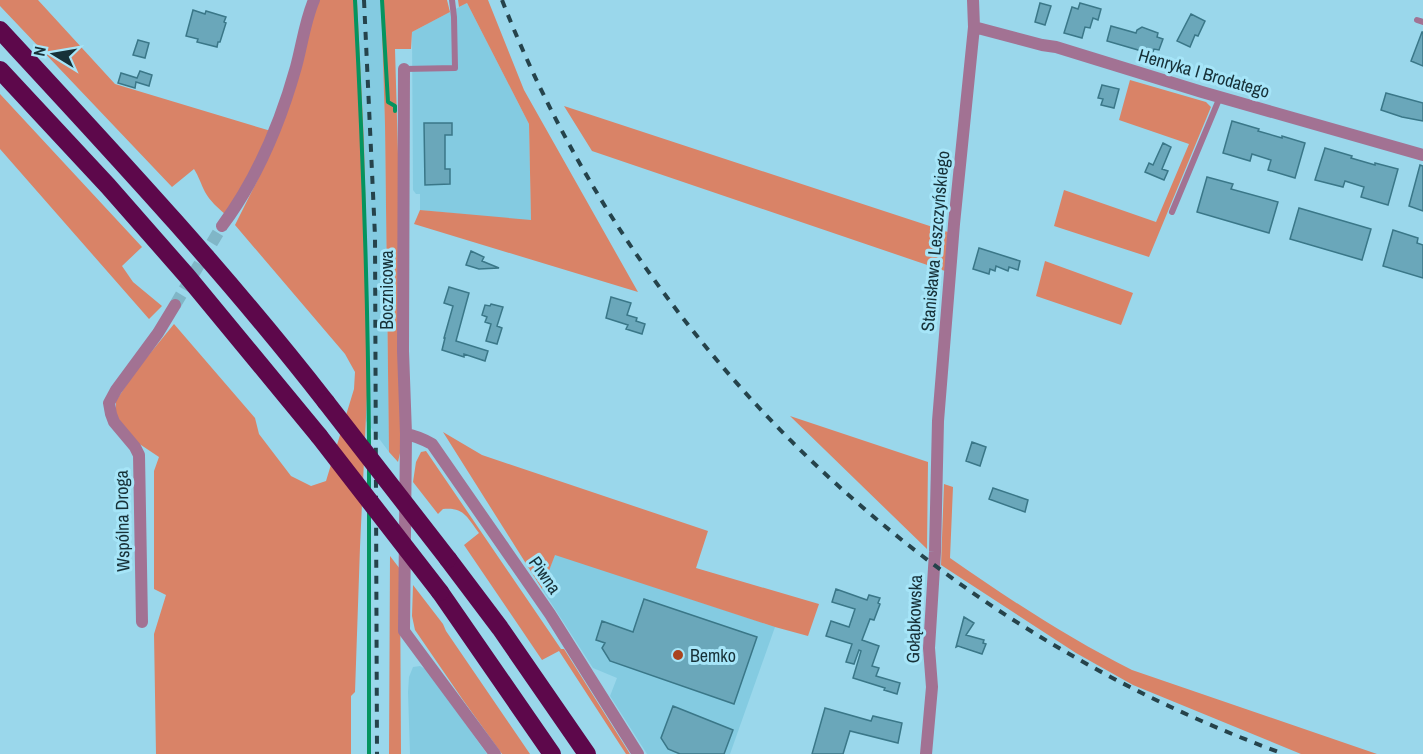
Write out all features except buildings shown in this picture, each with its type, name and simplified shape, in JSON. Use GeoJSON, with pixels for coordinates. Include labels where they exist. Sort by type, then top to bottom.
{"type":"FeatureCollection","features":[{"type":"Feature","properties":{"kind":"highway"},"geometry":{"type":"LineString","coordinates":[[0,30],[136,176],[298,365],[500,628],[587,754]]}},
{"type":"Feature","properties":{"kind":"highway"},"geometry":{"type":"LineString","coordinates":[[0,70],[108,186],[187,276],[319,436],[440,592],[552,754]]}},
{"type":"Feature","properties":{"kind":"street"},"geometry":{"type":"LineString","coordinates":[[222,226],[238,205],[273,137],[296,68],[309,11],[314,0]]}},
{"type":"Feature","properties":{"kind":"street","name":"Stanisława Leszczyńskiego"},"geometry":{"type":"LineString","coordinates":[[936,485],[938,421],[954,224],[974,27],[973,0]]}},
{"type":"Feature","properties":{"kind":"street","name":"Henryka I Brodatego"},"geometry":{"type":"LineString","coordinates":[[974,27],[1056,47],[1220,97],[1423,154]]}},
{"type":"Feature","properties":{"kind":"street","name":"Bocznicowa"},"geometry":{"type":"LineString","coordinates":[[404,69],[406,434],[404,631],[495,754]]}},
{"type":"Feature","properties":{"kind":"street","name":"Wspólna Droga"},"geometry":{"type":"LineString","coordinates":[[142,622],[139,456],[135,447],[114,423],[110,403],[116,390],[158,333],[175,305]]}},
{"type":"Feature","properties":{"kind":"street","name":"Piwna"},"geometry":{"type":"LineString","coordinates":[[406,434],[415,435],[432,444],[550,614],[638,754]]}},
{"type":"Feature","properties":{"kind":"street","name":"Gołąbkowska"},"geometry":{"type":"LineString","coordinates":[[926,754],[932,687],[929,648],[935,552],[936,485]]}},
{"type":"Feature","properties":{"kind":"lane","name":"Bocznicowa"},"geometry":{"type":"LineString","coordinates":[[404,69],[455,68],[452,0]]}},
{"type":"Feature","properties":{"kind":"lane"},"geometry":{"type":"LineString","coordinates":[[1172,212],[1220,97]]}},
{"type":"Feature","properties":{"kind":"shaded area"},"geometry":{"type":"Polygon","coordinates":[[[0,0],[38,0],[115,84],[271,131],[248,180],[225,214],[207,195],[194,169],[172,187],[0,6],[0,0]]]}},
{"type":"Feature","properties":{"kind":"shaded area"},"geometry":{"type":"Polygon","coordinates":[[[318,0],[357,0],[364,142],[369,352],[355,692],[351,696],[351,754],[156,754],[154,634],[166,595],[154,589],[154,471],[159,457],[138,443],[123,427],[116,414],[116,401],[134,373],[174,324],[255,418],[259,434],[291,476],[311,486],[326,481],[354,389],[355,372],[345,354],[235,225],[258,179],[318,0]]]}},
{"type":"Feature","properties":{"kind":"shaded area"},"geometry":{"type":"Polygon","coordinates":[[[357,0],[381,0],[389,452],[366,421],[369,352],[364,142],[357,0]]]}},
{"type":"Feature","properties":{"kind":"shaded area"},"geometry":{"type":"Polygon","coordinates":[[[381,0],[447,0],[450,12],[412,32],[411,49],[395,49],[400,224],[401,420],[398,462],[389,452],[381,0]]]}},
{"type":"Feature","properties":{"kind":"shaded area"},"geometry":{"type":"Polygon","coordinates":[[[458,0],[488,0],[524,90],[638,292],[414,224],[420,210],[531,220],[529,124],[467,3],[459,7],[458,0]]]}},
{"type":"Feature","properties":{"kind":"shaded area"},"geometry":{"type":"Polygon","coordinates":[[[467,3],[529,124],[531,221],[420,210],[420,194],[416,194],[413,190],[412,32],[467,3]]]}},
{"type":"Feature","properties":{"kind":"shaded area"},"geometry":{"type":"Polygon","coordinates":[[[1130,80],[1206,102],[1211,107],[1149,257],[1054,226],[1064,190],[1156,222],[1189,144],[1119,120],[1130,80]]]}},
{"type":"Feature","properties":{"kind":"shaded area"},"geometry":{"type":"Polygon","coordinates":[[[0,94],[142,247],[122,266],[133,282],[162,306],[149,319],[0,149],[0,94]]]}},
{"type":"Feature","properties":{"kind":"shaded area"},"geometry":{"type":"Polygon","coordinates":[[[564,106],[948,232],[945,271],[592,151],[564,106]]]}},
{"type":"Feature","properties":{"kind":"shaded area"},"geometry":{"type":"Polygon","coordinates":[[[1045,261],[1133,293],[1121,325],[1036,296],[1045,261]]]}},
{"type":"Feature","properties":{"kind":"shaded area"},"geometry":{"type":"Polygon","coordinates":[[[790,416],[928,462],[927,549],[790,416]]]}},
{"type":"Feature","properties":{"kind":"shaded area"},"geometry":{"type":"Polygon","coordinates":[[[443,432],[482,455],[708,531],[696,568],[819,604],[808,636],[555,555],[542,589],[443,432]]]}},
{"type":"Feature","properties":{"kind":"shaded area"},"geometry":{"type":"Polygon","coordinates":[[[426,451],[561,649],[564,649],[630,754],[626,754],[559,651],[542,660],[464,545],[479,533],[468,518],[460,511],[450,509],[443,509],[438,514],[413,482],[416,462],[421,452],[426,451]]]}},
{"type":"Feature","properties":{"kind":"shaded area"},"geometry":{"type":"Polygon","coordinates":[[[944,484],[953,487],[950,558],[1039,617],[1132,670],[1377,754],[1301,754],[1133,685],[1076,653],[941,565],[944,484]]]}},
{"type":"Feature","properties":{"kind":"shaded area"},"geometry":{"type":"Polygon","coordinates":[[[555,554],[775,627],[730,754],[647,754],[610,696],[617,678],[593,668],[542,589],[555,554]]]}},
{"type":"Feature","properties":{"kind":"shaded area"},"geometry":{"type":"Polygon","coordinates":[[[390,556],[400,569],[401,754],[389,754],[390,556]]]}},
{"type":"Feature","properties":{"kind":"shaded area"},"geometry":{"type":"Polygon","coordinates":[[[413,585],[443,624],[530,754],[502,754],[463,700],[415,630],[412,616],[413,585]]]}},
{"type":"Feature","properties":{"kind":"shaded area"},"geometry":{"type":"Polygon","coordinates":[[[420,666],[427,670],[487,754],[410,754],[409,677],[413,667],[420,666]]]}},
{"type":"Feature","properties":{"kind":"waterway"},"geometry":{"type":"LineString","coordinates":[[355,0],[365,223],[369,446]]}},
{"type":"Feature","properties":{"kind":"waterway"},"geometry":{"type":"LineString","coordinates":[[382,0],[388,102],[395,106],[395,111]]}},
{"type":"Feature","properties":{"kind":"waterway"},"geometry":{"type":"LineString","coordinates":[[369,468],[369,488]]}},
{"type":"Feature","properties":{"kind":"waterway"},"geometry":{"type":"LineString","coordinates":[[369,510],[369,754]]}},
{"type":"Feature","properties":{"kind":"tunnel"},"geometry":{"type":"LineString","coordinates":[[175,305],[222,226]]}},
{"type":"Feature","properties":{"kind":"railway"},"geometry":{"type":"LineString","coordinates":[[364,0],[375,236],[377,754]]}},
{"type":"Feature","properties":{"kind":"railway"},"geometry":{"type":"LineString","coordinates":[[502,0],[561,128],[632,249],[716,360],[812,461],[917,552],[1031,631],[1154,699],[1284,754]]}},
{"type":"Feature","properties":{"kind":"place","name":"Bemko"},"geometry":{"type":"Point","coordinates":[678,655]}}]}
